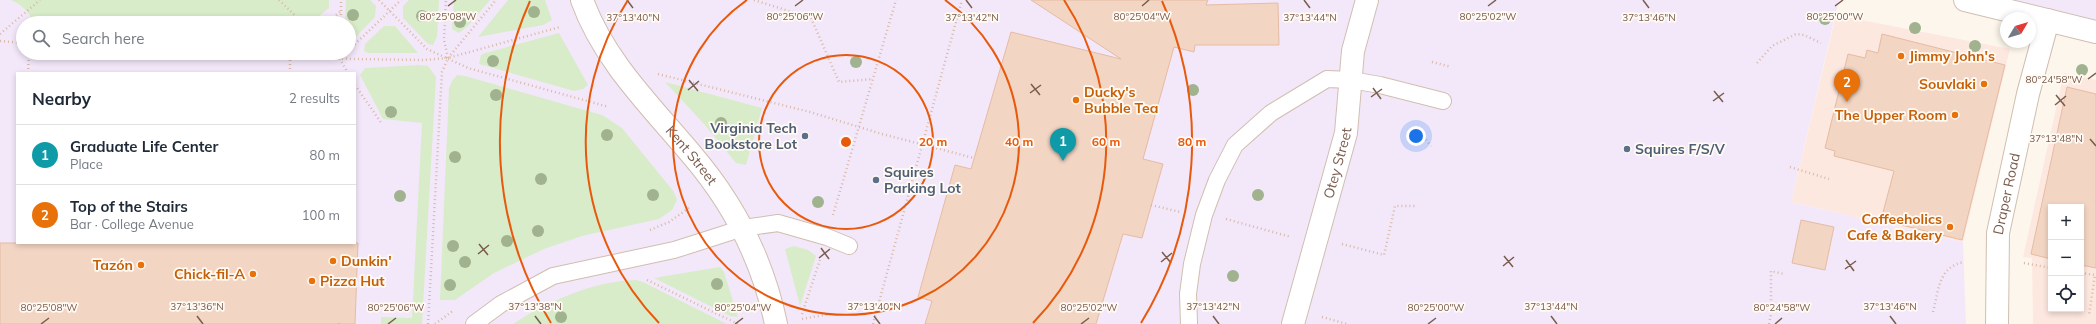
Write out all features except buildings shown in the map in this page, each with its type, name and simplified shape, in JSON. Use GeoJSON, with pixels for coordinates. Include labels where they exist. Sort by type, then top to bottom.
{"type":"FeatureCollection","features":[{"type":"Feature","properties":{"kind":"street","name":"Kent Street"},"geometry":{"type":"LineString","coordinates":[[582,0],[594,28],[623,75],[639,96],[693,156],[743,228],[761,271],[776,324]]}},
{"type":"Feature","properties":{"kind":"street","name":"Otey Street"},"geometry":{"type":"LineString","coordinates":[[1293,324],[1346,133],[1353,51],[1367,0]]}},
{"type":"Feature","properties":{"kind":"street"},"geometry":{"type":"LineString","coordinates":[[1965,0],[2096,32]]}},
{"type":"Feature","properties":{"kind":"street","name":"Draper Road"},"geometry":{"type":"LineString","coordinates":[[1997,324],[1998,233],[2028,94],[2048,20]]}},
{"type":"Feature","properties":{"kind":"lane"},"geometry":{"type":"LineString","coordinates":[[1189,324],[1188,294],[1192,264],[1204,215],[1217,180],[1235,145],[1271,113],[1327,79],[1350,80],[1380,85],[1443,101]]}},
{"type":"Feature","properties":{"kind":"lane"},"geometry":{"type":"LineString","coordinates":[[474,324],[501,304],[554,276],[674,250],[743,228],[778,222],[827,237],[849,246]]}},
{"type":"Feature","properties":{"kind":"path"},"geometry":{"type":"LineString","coordinates":[[21,16],[40,0]]}},
{"type":"Feature","properties":{"kind":"path"},"geometry":{"type":"LineString","coordinates":[[279,0],[296,16]]}},
{"type":"Feature","properties":{"kind":"path"},"geometry":{"type":"LineString","coordinates":[[341,0],[341,16]]}},
{"type":"Feature","properties":{"kind":"path"},"geometry":{"type":"LineString","coordinates":[[379,0],[427,49],[468,68],[609,107]]}},
{"type":"Feature","properties":{"kind":"path"},"geometry":{"type":"LineString","coordinates":[[356,44],[402,0]]}},
{"type":"Feature","properties":{"kind":"path"},"geometry":{"type":"LineString","coordinates":[[446,0],[444,40],[448,58]]}},
{"type":"Feature","properties":{"kind":"path"},"geometry":{"type":"LineString","coordinates":[[428,324],[442,72],[448,58],[496,0]]}},
{"type":"Feature","properties":{"kind":"path"},"geometry":{"type":"LineString","coordinates":[[754,0],[811,18],[839,82],[873,79]]}},
{"type":"Feature","properties":{"kind":"path"},"geometry":{"type":"LineString","coordinates":[[829,314],[800,319],[827,237],[896,0]]}},
{"type":"Feature","properties":{"kind":"path"},"geometry":{"type":"LineString","coordinates":[[873,324],[962,0]]}},
{"type":"Feature","properties":{"kind":"path"},"geometry":{"type":"LineString","coordinates":[[335,16],[341,11]]}},
{"type":"Feature","properties":{"kind":"path"},"geometry":{"type":"LineString","coordinates":[[0,34],[16,20]]}},
{"type":"Feature","properties":{"kind":"path"},"geometry":{"type":"LineString","coordinates":[[356,59],[424,60],[448,58],[560,26]]}},
{"type":"Feature","properties":{"kind":"path"},"geometry":{"type":"LineString","coordinates":[[1757,63],[1772,46],[1796,34],[1804,35],[1821,43]]}},
{"type":"Feature","properties":{"kind":"path"},"geometry":{"type":"LineString","coordinates":[[0,41],[16,42]]}},
{"type":"Feature","properties":{"kind":"path"},"geometry":{"type":"LineString","coordinates":[[28,72],[29,60]]}},
{"type":"Feature","properties":{"kind":"path"},"geometry":{"type":"LineString","coordinates":[[290,60],[290,72]]}},
{"type":"Feature","properties":{"kind":"path"},"geometry":{"type":"LineString","coordinates":[[341,60],[347,72]]}},
{"type":"Feature","properties":{"kind":"path"},"geometry":{"type":"LineString","coordinates":[[1432,62],[1451,67]]}},
{"type":"Feature","properties":{"kind":"path"},"geometry":{"type":"LineString","coordinates":[[655,73],[810,112],[859,127],[974,158]]}},
{"type":"Feature","properties":{"kind":"path"},"geometry":{"type":"LineString","coordinates":[[356,86],[382,124]]}},
{"type":"Feature","properties":{"kind":"path"},"geometry":{"type":"LineString","coordinates":[[1416,127],[1431,146]]}},
{"type":"Feature","properties":{"kind":"path"},"geometry":{"type":"LineString","coordinates":[[1790,167],[1828,179]]}},
{"type":"Feature","properties":{"kind":"path"},"geometry":{"type":"LineString","coordinates":[[1151,204],[1180,212]]}},
{"type":"Feature","properties":{"kind":"path"},"geometry":{"type":"LineString","coordinates":[[1336,243],[1384,255],[1395,206],[1416,206]]}},
{"type":"Feature","properties":{"kind":"path"},"geometry":{"type":"LineString","coordinates":[[1222,217],[1291,237]]}},
{"type":"Feature","properties":{"kind":"path"},"geometry":{"type":"LineString","coordinates":[[1933,312],[1944,271],[1954,264],[1964,262]]}},
{"type":"Feature","properties":{"kind":"path"},"geometry":{"type":"LineString","coordinates":[[2019,262],[2048,267]]}},
{"type":"Feature","properties":{"kind":"path"},"geometry":{"type":"LineString","coordinates":[[1769,324],[1771,314],[1771,271],[1784,274]]}},
{"type":"Feature","properties":{"kind":"path"},"geometry":{"type":"LineString","coordinates":[[2084,273],[2095,275],[2089,315]]}},
{"type":"Feature","properties":{"kind":"path"},"geometry":{"type":"LineString","coordinates":[[645,278],[738,324]]}},
{"type":"Feature","properties":{"kind":"path"},"geometry":{"type":"LineString","coordinates":[[1319,316],[1347,324]]}},
{"type":"Feature","properties":{"kind":"shaded area"},"geometry":{"type":"Polygon","coordinates":[[[0,0],[1839,0],[1791,202],[1963,242],[1966,324],[0,324],[0,0]]]}},
{"type":"Feature","properties":{"kind":"shaded area"},"geometry":{"type":"Polygon","coordinates":[[[1968,0],[2096,0],[2096,30],[2036,16],[2036,12],[2019,12],[1968,0]]]}},
{"type":"Feature","properties":{"kind":"shaded area"},"geometry":{"type":"Polygon","coordinates":[[[1836,15],[2010,49],[1963,242],[1791,202],[1836,15]]]}},
{"type":"Feature","properties":{"kind":"shaded area"},"geometry":{"type":"Polygon","coordinates":[[[2064,73],[2096,80],[2096,324],[2033,324],[2032,258],[2023,257],[2064,73]]]}},
{"type":"Feature","properties":{"kind":"green space"},"geometry":{"type":"Polygon","coordinates":[[[11,0],[329,0],[329,8],[319,16],[30,16],[25,9],[11,0]]]}},
{"type":"Feature","properties":{"kind":"green space"},"geometry":{"type":"Polygon","coordinates":[[[346,0],[370,0],[376,6],[375,17],[356,37],[356,16],[345,16],[346,0]]]}},
{"type":"Feature","properties":{"kind":"green space"},"geometry":{"type":"Polygon","coordinates":[[[409,0],[439,0],[437,37],[433,45],[428,44],[403,18],[403,6],[409,0]]]}},
{"type":"Feature","properties":{"kind":"green space"},"geometry":{"type":"Polygon","coordinates":[[[454,0],[490,0],[468,26],[459,33],[452,29],[454,0]]]}},
{"type":"Feature","properties":{"kind":"green space"},"geometry":{"type":"Polygon","coordinates":[[[508,0],[545,0],[552,20],[543,25],[478,37],[508,0]]]}},
{"type":"Feature","properties":{"kind":"green space"},"geometry":{"type":"Polygon","coordinates":[[[384,26],[395,26],[418,53],[368,53],[364,51],[365,44],[384,26]]]}},
{"type":"Feature","properties":{"kind":"green space"},"geometry":{"type":"Polygon","coordinates":[[[559,33],[588,85],[583,89],[574,91],[479,64],[481,55],[485,53],[559,33]]]}},
{"type":"Feature","properties":{"kind":"green space"},"geometry":{"type":"Polygon","coordinates":[[[419,65],[428,66],[436,77],[422,324],[381,324],[381,317],[412,318],[422,123],[383,119],[360,75],[365,68],[419,65]]]}},
{"type":"Feature","properties":{"kind":"green space"},"geometry":{"type":"Polygon","coordinates":[[[457,75],[602,115],[622,128],[674,192],[677,200],[672,210],[659,219],[582,236],[544,249],[494,273],[455,300],[440,300],[449,88],[457,75]]]}},
{"type":"Feature","properties":{"kind":"green space"},"geometry":{"type":"Polygon","coordinates":[[[665,82],[762,108],[746,165],[736,163],[704,124],[665,82]]]}},
{"type":"Feature","properties":{"kind":"green space"},"geometry":{"type":"Polygon","coordinates":[[[794,246],[808,250],[816,256],[800,306],[785,249],[794,246]]]}},
{"type":"Feature","properties":{"kind":"green space"},"geometry":{"type":"Polygon","coordinates":[[[720,267],[724,272],[738,317],[730,316],[654,278],[720,267]]]}},
{"type":"Feature","properties":{"kind":"green space"},"geometry":{"type":"Polygon","coordinates":[[[636,280],[643,282],[727,324],[513,324],[556,300],[588,288],[620,281],[636,280]]]}},
{"type":"Feature","properties":{"kind":"place","name":"Jimmy John's"},"geometry":{"type":"Point","coordinates":[1901,56]}},
{"type":"Feature","properties":{"kind":"place","name":"Souvlaki"},"geometry":{"type":"Point","coordinates":[1984,84]}},
{"type":"Feature","properties":{"kind":"place","name":"Ducky's Bubble Tea"},"geometry":{"type":"Point","coordinates":[1076,100]}},
{"type":"Feature","properties":{"kind":"place","name":"Top of the Stairs"},"geometry":{"type":"Point","coordinates":[1847,102]}},
{"type":"Feature","properties":{"kind":"place","name":"The Upper Room"},"geometry":{"type":"Point","coordinates":[1955,115]}},
{"type":"Feature","properties":{"kind":"place","name":"Virginia Tech Bookstore Lot"},"geometry":{"type":"Point","coordinates":[805,136]}},
{"type":"Feature","properties":{"kind":"place","name":"Squires F/S/V"},"geometry":{"type":"Point","coordinates":[1627,149]}},
{"type":"Feature","properties":{"kind":"place","name":"Graduate Life Center"},"geometry":{"type":"Point","coordinates":[1063,161]}},
{"type":"Feature","properties":{"kind":"place","name":"Squires Parking Lot"},"geometry":{"type":"Point","coordinates":[876,180]}},
{"type":"Feature","properties":{"kind":"place","name":"Coffeeholics Cafe & Bakery"},"geometry":{"type":"Point","coordinates":[1950,227]}},
{"type":"Feature","properties":{"kind":"place","name":"Dunkin'"},"geometry":{"type":"Point","coordinates":[333,261]}},
{"type":"Feature","properties":{"kind":"place","name":"Tazón"},"geometry":{"type":"Point","coordinates":[141,265]}},
{"type":"Feature","properties":{"kind":"place","name":"Chick-fil-A"},"geometry":{"type":"Point","coordinates":[253,274]}},
{"type":"Feature","properties":{"kind":"place","name":"Pizza Hut"},"geometry":{"type":"Point","coordinates":[312,281]}}]}
